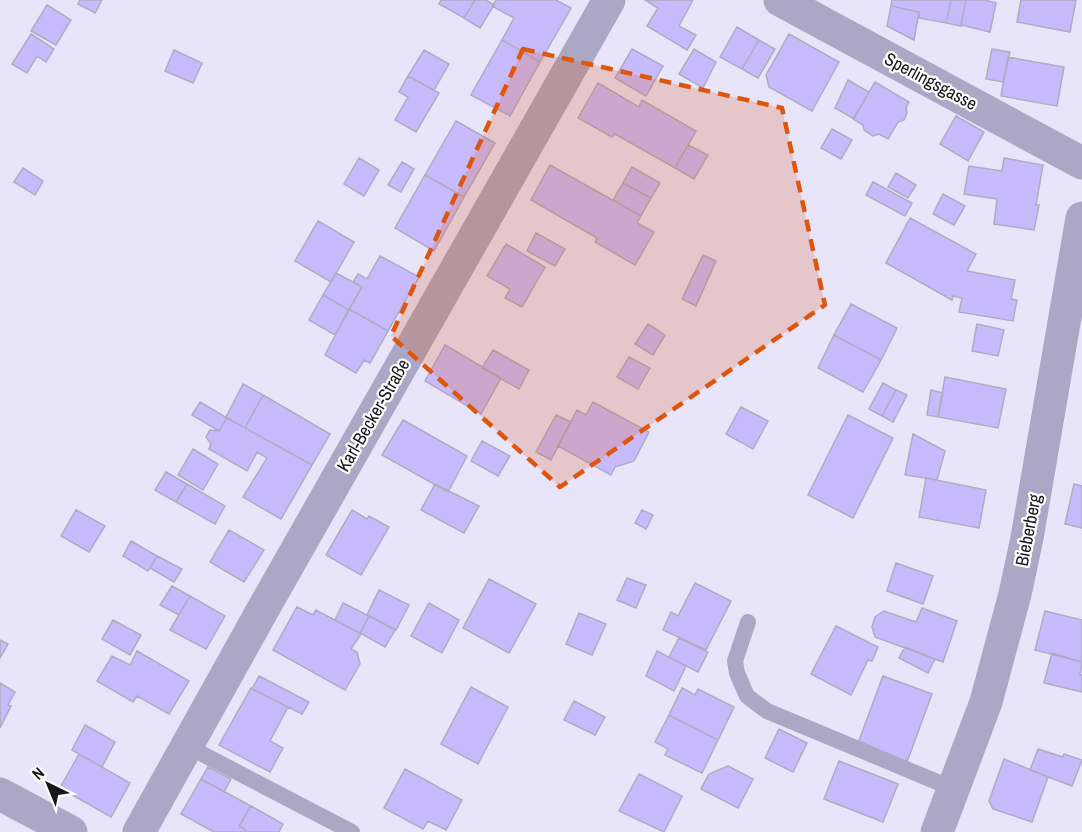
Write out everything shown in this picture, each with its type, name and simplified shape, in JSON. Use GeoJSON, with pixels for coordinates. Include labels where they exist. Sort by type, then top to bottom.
{"type":"FeatureCollection","features":[{"type":"Feature","properties":{"kind":"street","name":"Karl-Becker-Straße"},"geometry":{"type":"LineString","coordinates":[[139,832],[609,0]]}},
{"type":"Feature","properties":{"kind":"street","name":"Sperlingsgasse"},"geometry":{"type":"LineString","coordinates":[[780,0],[1082,163]]}},
{"type":"Feature","properties":{"kind":"street","name":"Bieberberg"},"geometry":{"type":"LineString","coordinates":[[937,832],[986,702],[1015,594],[1027,538],[1082,218]]}},
{"type":"Feature","properties":{"kind":"street"},"geometry":{"type":"LineString","coordinates":[[0,794],[71,832]]}},
{"type":"Feature","properties":{"kind":"lane"},"geometry":{"type":"LineString","coordinates":[[748,622],[735,661],[737,673],[747,696],[767,711],[954,789]]}},
{"type":"Feature","properties":{"kind":"lane"},"geometry":{"type":"LineString","coordinates":[[187,746],[352,832]]}},
{"type":"Feature","properties":{"kind":"highlighted area"},"geometry":{"type":"Polygon","coordinates":[[[523,49],[782,108],[825,305],[560,487],[391,336],[523,49]]]}},
{"type":"Feature","properties":{"kind":"building"},"geometry":{"type":"Polygon","coordinates":[[[80,0],[102,0],[95,13],[78,4],[80,0]]]}},
{"type":"Feature","properties":{"kind":"building"},"geometry":{"type":"Polygon","coordinates":[[[441,0],[475,0],[464,18],[439,4],[441,0]]]}},
{"type":"Feature","properties":{"kind":"building"},"geometry":{"type":"Polygon","coordinates":[[[475,0],[486,0],[494,5],[480,28],[464,18],[475,0]]]}},
{"type":"Feature","properties":{"kind":"building"},"geometry":{"type":"Polygon","coordinates":[[[496,0],[556,0],[571,8],[540,62],[502,40],[514,18],[492,6],[496,0]]]}},
{"type":"Feature","properties":{"kind":"building"},"geometry":{"type":"Polygon","coordinates":[[[645,0],[693,0],[679,26],[696,35],[687,50],[647,26],[658,8],[645,0]]]}},
{"type":"Feature","properties":{"kind":"building"},"geometry":{"type":"Polygon","coordinates":[[[892,0],[951,0],[946,23],[919,18],[919,12],[891,6],[892,0]]]}},
{"type":"Feature","properties":{"kind":"building"},"geometry":{"type":"Polygon","coordinates":[[[951,0],[966,0],[961,26],[946,23],[951,0]]]}},
{"type":"Feature","properties":{"kind":"building"},"geometry":{"type":"Polygon","coordinates":[[[966,0],[985,0],[996,3],[990,32],[961,25],[966,0]]]}},
{"type":"Feature","properties":{"kind":"building"},"geometry":{"type":"Polygon","coordinates":[[[1021,0],[1076,0],[1070,32],[1017,22],[1021,0]]]}},
{"type":"Feature","properties":{"kind":"building"},"geometry":{"type":"Polygon","coordinates":[[[47,5],[71,20],[56,45],[31,31],[47,5]]]}},
{"type":"Feature","properties":{"kind":"building"},"geometry":{"type":"Polygon","coordinates":[[[891,6],[919,12],[914,40],[887,26],[891,6]]]}},
{"type":"Feature","properties":{"kind":"building"},"geometry":{"type":"Polygon","coordinates":[[[737,27],[759,40],[742,69],[720,57],[737,27]]]}},
{"type":"Feature","properties":{"kind":"building"},"geometry":{"type":"Polygon","coordinates":[[[31,34],[54,49],[46,62],[37,56],[27,73],[12,64],[31,34]]]}},
{"type":"Feature","properties":{"kind":"building"},"geometry":{"type":"Polygon","coordinates":[[[789,34],[839,62],[812,111],[769,87],[766,75],[789,34]]]}},
{"type":"Feature","properties":{"kind":"building"},"geometry":{"type":"Polygon","coordinates":[[[502,40],[540,62],[510,116],[471,95],[502,40]]]}},
{"type":"Feature","properties":{"kind":"building"},"geometry":{"type":"Polygon","coordinates":[[[759,40],[775,49],[758,78],[742,69],[759,40]]]}},
{"type":"Feature","properties":{"kind":"building"},"geometry":{"type":"Polygon","coordinates":[[[632,49],[663,66],[646,96],[615,78],[632,49]]]}},
{"type":"Feature","properties":{"kind":"building"},"geometry":{"type":"Polygon","coordinates":[[[694,49],[716,62],[703,88],[679,74],[694,49]]]}},
{"type":"Feature","properties":{"kind":"building"},"geometry":{"type":"Polygon","coordinates":[[[992,49],[1010,52],[1003,82],[986,79],[992,49]]]}},
{"type":"Feature","properties":{"kind":"building"},"geometry":{"type":"Polygon","coordinates":[[[174,50],[202,63],[193,83],[165,71],[174,50]]]}},
{"type":"Feature","properties":{"kind":"building"},"geometry":{"type":"Polygon","coordinates":[[[424,50],[449,64],[434,90],[408,76],[424,50]]]}},
{"type":"Feature","properties":{"kind":"building"},"geometry":{"type":"Polygon","coordinates":[[[1008,57],[1064,67],[1057,106],[1001,96],[1008,57]]]}},
{"type":"Feature","properties":{"kind":"building"},"geometry":{"type":"Polygon","coordinates":[[[408,76],[439,93],[416,132],[395,120],[408,97],[399,92],[408,76]]]}},
{"type":"Feature","properties":{"kind":"building"},"geometry":{"type":"Polygon","coordinates":[[[848,80],[869,92],[854,119],[835,108],[848,80]]]}},
{"type":"Feature","properties":{"kind":"building"},"geometry":{"type":"Polygon","coordinates":[[[875,82],[909,102],[904,120],[898,122],[888,139],[879,134],[873,136],[864,130],[863,125],[853,119],[875,82]]]}},
{"type":"Feature","properties":{"kind":"building"},"geometry":{"type":"Polygon","coordinates":[[[598,83],[639,107],[642,100],[696,131],[675,168],[615,134],[612,137],[578,118],[598,83]]]}},
{"type":"Feature","properties":{"kind":"building"},"geometry":{"type":"Polygon","coordinates":[[[956,116],[984,132],[968,161],[940,144],[956,116]]]}},
{"type":"Feature","properties":{"kind":"building"},"geometry":{"type":"Polygon","coordinates":[[[456,121],[495,143],[464,197],[425,175],[456,121]]]}},
{"type":"Feature","properties":{"kind":"building"},"geometry":{"type":"Polygon","coordinates":[[[832,129],[852,140],[841,159],[821,148],[832,129]]]}},
{"type":"Feature","properties":{"kind":"building"},"geometry":{"type":"Polygon","coordinates":[[[688,145],[708,155],[694,179],[675,168],[688,145]]]}},
{"type":"Feature","properties":{"kind":"building"},"geometry":{"type":"Polygon","coordinates":[[[359,158],[379,170],[364,196],[344,184],[359,158]]]}},
{"type":"Feature","properties":{"kind":"building"},"geometry":{"type":"Polygon","coordinates":[[[1004,158],[1043,165],[1034,230],[994,224],[997,199],[964,194],[969,166],[1002,171],[1004,158]]]}},
{"type":"Feature","properties":{"kind":"building"},"geometry":{"type":"Polygon","coordinates":[[[402,162],[414,169],[401,192],[388,185],[402,162]]]}},
{"type":"Feature","properties":{"kind":"building"},"geometry":{"type":"Polygon","coordinates":[[[550,165],[641,216],[637,223],[654,232],[635,265],[595,242],[597,238],[531,200],[550,165]]]}},
{"type":"Feature","properties":{"kind":"building"},"geometry":{"type":"Polygon","coordinates":[[[632,167],[660,183],[651,198],[623,183],[632,167]]]}},
{"type":"Feature","properties":{"kind":"building"},"geometry":{"type":"Polygon","coordinates":[[[23,168],[43,181],[35,195],[14,182],[23,168]]]}},
{"type":"Feature","properties":{"kind":"building"},"geometry":{"type":"Polygon","coordinates":[[[896,173],[916,185],[908,198],[888,187],[896,173]]]}},
{"type":"Feature","properties":{"kind":"building"},"geometry":{"type":"Polygon","coordinates":[[[425,175],[464,197],[434,251],[395,228],[425,175]]]}},
{"type":"Feature","properties":{"kind":"building"},"geometry":{"type":"Polygon","coordinates":[[[873,182],[912,203],[905,216],[866,195],[873,182]]]}},
{"type":"Feature","properties":{"kind":"building"},"geometry":{"type":"Polygon","coordinates":[[[623,183],[651,198],[641,216],[613,200],[623,183]]]}},
{"type":"Feature","properties":{"kind":"building"},"geometry":{"type":"Polygon","coordinates":[[[943,194],[965,206],[954,225],[933,214],[943,194]]]}},
{"type":"Feature","properties":{"kind":"building"},"geometry":{"type":"Polygon","coordinates":[[[910,218],[976,254],[967,271],[1015,280],[1011,299],[1017,300],[1013,321],[959,312],[962,298],[953,296],[952,300],[886,263],[910,218]]]}},
{"type":"Feature","properties":{"kind":"building"},"geometry":{"type":"Polygon","coordinates":[[[318,221],[354,242],[331,282],[295,261],[318,221]]]}},
{"type":"Feature","properties":{"kind":"building"},"geometry":{"type":"Polygon","coordinates":[[[536,233],[565,249],[555,266],[527,251],[536,233]]]}},
{"type":"Feature","properties":{"kind":"building"},"geometry":{"type":"Polygon","coordinates":[[[506,244],[545,267],[522,307],[505,298],[510,289],[487,276],[506,244]]]}},
{"type":"Feature","properties":{"kind":"building"},"geometry":{"type":"Polygon","coordinates":[[[703,255],[716,261],[696,306],[682,299],[703,255]]]}},
{"type":"Feature","properties":{"kind":"building"},"geometry":{"type":"Polygon","coordinates":[[[380,256],[419,277],[388,331],[349,309],[362,287],[353,282],[358,274],[367,279],[380,256]]]}},
{"type":"Feature","properties":{"kind":"building"},"geometry":{"type":"Polygon","coordinates":[[[336,273],[362,287],[349,310],[323,295],[336,273]]]}},
{"type":"Feature","properties":{"kind":"building"},"geometry":{"type":"Polygon","coordinates":[[[323,295],[349,310],[335,335],[309,320],[323,295]]]}},
{"type":"Feature","properties":{"kind":"building"},"geometry":{"type":"Polygon","coordinates":[[[851,304],[897,328],[881,360],[834,335],[851,304]]]}},
{"type":"Feature","properties":{"kind":"building"},"geometry":{"type":"Polygon","coordinates":[[[349,309],[388,331],[370,363],[364,360],[356,373],[325,355],[349,309]]]}},
{"type":"Feature","properties":{"kind":"building"},"geometry":{"type":"Polygon","coordinates":[[[648,324],[665,335],[653,355],[635,344],[648,324]]]}},
{"type":"Feature","properties":{"kind":"building"},"geometry":{"type":"Polygon","coordinates":[[[977,324],[1004,330],[998,356],[972,351],[977,324]]]}},
{"type":"Feature","properties":{"kind":"building"},"geometry":{"type":"Polygon","coordinates":[[[834,335],[881,360],[863,392],[818,368],[834,335]]]}},
{"type":"Feature","properties":{"kind":"building"},"geometry":{"type":"Polygon","coordinates":[[[445,345],[501,378],[481,414],[425,381],[445,345]]]}},
{"type":"Feature","properties":{"kind":"building"},"geometry":{"type":"Polygon","coordinates":[[[493,350],[529,370],[519,389],[482,368],[493,350]]]}},
{"type":"Feature","properties":{"kind":"building"},"geometry":{"type":"Polygon","coordinates":[[[629,357],[650,368],[638,389],[617,377],[629,357]]]}},
{"type":"Feature","properties":{"kind":"building"},"geometry":{"type":"Polygon","coordinates":[[[945,377],[1006,389],[998,428],[938,417],[945,377]]]}},
{"type":"Feature","properties":{"kind":"building"},"geometry":{"type":"Polygon","coordinates":[[[883,383],[896,390],[882,416],[869,409],[883,383]]]}},
{"type":"Feature","properties":{"kind":"building"},"geometry":{"type":"Polygon","coordinates":[[[243,384],[263,395],[245,428],[226,417],[243,384]]]}},
{"type":"Feature","properties":{"kind":"building"},"geometry":{"type":"Polygon","coordinates":[[[896,390],[907,395],[893,422],[882,416],[896,390]]]}},
{"type":"Feature","properties":{"kind":"building"},"geometry":{"type":"Polygon","coordinates":[[[931,390],[943,393],[938,417],[927,415],[931,390]]]}},
{"type":"Feature","properties":{"kind":"building"},"geometry":{"type":"Polygon","coordinates":[[[263,395],[330,434],[312,465],[245,428],[263,395]]]}},
{"type":"Feature","properties":{"kind":"building"},"geometry":{"type":"Polygon","coordinates":[[[200,402],[227,418],[219,431],[192,415],[200,402]]]}},
{"type":"Feature","properties":{"kind":"building"},"geometry":{"type":"Polygon","coordinates":[[[593,402],[649,432],[634,461],[615,467],[611,475],[558,446],[577,410],[586,415],[593,402]]]}},
{"type":"Feature","properties":{"kind":"building"},"geometry":{"type":"Polygon","coordinates":[[[741,407],[768,421],[753,449],[726,434],[741,407]]]}},
{"type":"Feature","properties":{"kind":"building"},"geometry":{"type":"Polygon","coordinates":[[[556,415],[571,422],[551,460],[536,452],[556,415]]]}},
{"type":"Feature","properties":{"kind":"building"},"geometry":{"type":"Polygon","coordinates":[[[848,415],[893,438],[853,518],[808,495],[848,415]]]}},
{"type":"Feature","properties":{"kind":"building"},"geometry":{"type":"Polygon","coordinates":[[[227,418],[312,465],[281,519],[243,497],[267,458],[257,452],[247,471],[209,449],[211,444],[206,437],[210,430],[219,431],[227,418]]]}},
{"type":"Feature","properties":{"kind":"building"},"geometry":{"type":"Polygon","coordinates":[[[403,420],[467,456],[448,492],[382,455],[403,420]]]}},
{"type":"Feature","properties":{"kind":"building"},"geometry":{"type":"Polygon","coordinates":[[[913,434],[945,451],[937,480],[905,475],[913,434]]]}},
{"type":"Feature","properties":{"kind":"building"},"geometry":{"type":"Polygon","coordinates":[[[482,441],[510,456],[498,476],[471,461],[482,441]]]}},
{"type":"Feature","properties":{"kind":"building"},"geometry":{"type":"Polygon","coordinates":[[[193,449],[218,464],[203,490],[178,475],[193,449]]]}},
{"type":"Feature","properties":{"kind":"building"},"geometry":{"type":"Polygon","coordinates":[[[166,472],[187,484],[176,502],[155,490],[166,472]]]}},
{"type":"Feature","properties":{"kind":"building"},"geometry":{"type":"Polygon","coordinates":[[[926,478],[986,490],[979,528],[919,517],[926,478]]]}},
{"type":"Feature","properties":{"kind":"building"},"geometry":{"type":"Polygon","coordinates":[[[187,484],[225,506],[215,524],[176,502],[187,484]]]}},
{"type":"Feature","properties":{"kind":"building"},"geometry":{"type":"Polygon","coordinates":[[[435,484],[479,506],[464,533],[421,510],[435,484]]]}},
{"type":"Feature","properties":{"kind":"building"},"geometry":{"type":"Polygon","coordinates":[[[1074,484],[1082,486],[1082,528],[1065,524],[1074,484]]]}},
{"type":"Feature","properties":{"kind":"building"},"geometry":{"type":"Polygon","coordinates":[[[76,510],[105,526],[89,552],[61,536],[76,510]]]}},
{"type":"Feature","properties":{"kind":"building"},"geometry":{"type":"Polygon","coordinates":[[[352,510],[367,519],[369,516],[389,527],[361,575],[326,555],[352,510]]]}},
{"type":"Feature","properties":{"kind":"building"},"geometry":{"type":"Polygon","coordinates":[[[642,510],[653,515],[646,529],[635,523],[642,510]]]}},
{"type":"Feature","properties":{"kind":"building"},"geometry":{"type":"Polygon","coordinates":[[[229,530],[264,550],[244,582],[210,562],[229,530]]]}},
{"type":"Feature","properties":{"kind":"building"},"geometry":{"type":"Polygon","coordinates":[[[131,541],[157,556],[148,571],[123,556],[131,541]]]}},
{"type":"Feature","properties":{"kind":"building"},"geometry":{"type":"Polygon","coordinates":[[[157,556],[182,569],[174,582],[150,568],[157,556]]]}},
{"type":"Feature","properties":{"kind":"building"},"geometry":{"type":"Polygon","coordinates":[[[896,563],[933,576],[923,604],[887,591],[896,563]]]}},
{"type":"Feature","properties":{"kind":"building"},"geometry":{"type":"Polygon","coordinates":[[[627,578],[646,585],[636,608],[617,600],[627,578]]]}},
{"type":"Feature","properties":{"kind":"building"},"geometry":{"type":"Polygon","coordinates":[[[489,579],[536,604],[509,653],[463,628],[489,579]]]}},
{"type":"Feature","properties":{"kind":"building"},"geometry":{"type":"Polygon","coordinates":[[[695,583],[731,601],[706,650],[663,630],[671,612],[678,616],[695,583]]]}},
{"type":"Feature","properties":{"kind":"building"},"geometry":{"type":"Polygon","coordinates":[[[172,586],[190,596],[179,615],[160,605],[172,586]]]}},
{"type":"Feature","properties":{"kind":"building"},"geometry":{"type":"Polygon","coordinates":[[[379,590],[409,605],[396,630],[367,615],[379,590]]]}},
{"type":"Feature","properties":{"kind":"building"},"geometry":{"type":"Polygon","coordinates":[[[190,596],[225,616],[206,649],[170,630],[190,596]]]}},
{"type":"Feature","properties":{"kind":"building"},"geometry":{"type":"Polygon","coordinates":[[[343,603],[369,616],[360,633],[335,620],[343,603]]]}},
{"type":"Feature","properties":{"kind":"building"},"geometry":{"type":"Polygon","coordinates":[[[429,603],[459,620],[442,653],[411,636],[429,603]]]}},
{"type":"Feature","properties":{"kind":"building"},"geometry":{"type":"Polygon","coordinates":[[[297,607],[313,615],[316,610],[361,634],[351,649],[357,652],[360,664],[345,690],[273,650],[297,607]]]}},
{"type":"Feature","properties":{"kind":"building"},"geometry":{"type":"Polygon","coordinates":[[[922,608],[957,621],[943,662],[875,637],[872,627],[875,617],[884,611],[916,622],[922,608]]]}},
{"type":"Feature","properties":{"kind":"building"},"geometry":{"type":"Polygon","coordinates":[[[1045,611],[1082,620],[1082,662],[1035,650],[1045,611]]]}},
{"type":"Feature","properties":{"kind":"building"},"geometry":{"type":"Polygon","coordinates":[[[579,613],[606,624],[592,655],[566,644],[579,613]]]}},
{"type":"Feature","properties":{"kind":"building"},"geometry":{"type":"Polygon","coordinates":[[[369,616],[395,630],[385,647],[360,633],[369,616]]]}},
{"type":"Feature","properties":{"kind":"building"},"geometry":{"type":"Polygon","coordinates":[[[113,620],[141,635],[130,655],[102,639],[113,620]]]}},
{"type":"Feature","properties":{"kind":"building"},"geometry":{"type":"Polygon","coordinates":[[[836,626],[878,647],[872,661],[868,660],[851,695],[811,674],[836,626]]]}},
{"type":"Feature","properties":{"kind":"building"},"geometry":{"type":"Polygon","coordinates":[[[679,638],[708,652],[698,672],[669,657],[679,638]]]}},
{"type":"Feature","properties":{"kind":"building"},"geometry":{"type":"Polygon","coordinates":[[[0,640],[8,644],[0,658],[0,640]]]}},
{"type":"Feature","properties":{"kind":"building"},"geometry":{"type":"Polygon","coordinates":[[[905,647],[935,659],[928,673],[899,658],[905,647]]]}},
{"type":"Feature","properties":{"kind":"building"},"geometry":{"type":"Polygon","coordinates":[[[137,651],[189,681],[169,714],[137,696],[133,702],[97,681],[112,656],[130,665],[137,651]]]}},
{"type":"Feature","properties":{"kind":"building"},"geometry":{"type":"Polygon","coordinates":[[[657,651],[686,666],[674,691],[646,676],[657,651]]]}},
{"type":"Feature","properties":{"kind":"building"},"geometry":{"type":"Polygon","coordinates":[[[1052,653],[1082,662],[1080,675],[1082,675],[1082,692],[1044,683],[1052,653]]]}},
{"type":"Feature","properties":{"kind":"building"},"geometry":{"type":"Polygon","coordinates":[[[259,676],[309,702],[302,714],[252,689],[259,676]]]}},
{"type":"Feature","properties":{"kind":"building"},"geometry":{"type":"Polygon","coordinates":[[[883,676],[932,694],[907,762],[858,743],[883,676]]]}},
{"type":"Feature","properties":{"kind":"building"},"geometry":{"type":"Polygon","coordinates":[[[0,683],[15,692],[0,728],[0,683]]]}},
{"type":"Feature","properties":{"kind":"building"},"geometry":{"type":"Polygon","coordinates":[[[471,687],[508,707],[478,764],[441,744],[471,687]]]}},
{"type":"Feature","properties":{"kind":"building"},"geometry":{"type":"Polygon","coordinates":[[[251,688],[288,707],[270,741],[283,748],[270,772],[219,745],[251,688]]]}},
{"type":"Feature","properties":{"kind":"building"},"geometry":{"type":"Polygon","coordinates":[[[682,688],[695,695],[698,689],[734,707],[718,740],[669,715],[682,688]]]}},
{"type":"Feature","properties":{"kind":"building"},"geometry":{"type":"Polygon","coordinates":[[[574,701],[605,717],[595,735],[564,720],[574,701]]]}},
{"type":"Feature","properties":{"kind":"building"},"geometry":{"type":"Polygon","coordinates":[[[669,715],[718,740],[702,773],[665,755],[668,749],[655,742],[669,715]]]}},
{"type":"Feature","properties":{"kind":"building"},"geometry":{"type":"Polygon","coordinates":[[[85,725],[115,742],[102,767],[72,750],[85,725]]]}},
{"type":"Feature","properties":{"kind":"building"},"geometry":{"type":"Polygon","coordinates":[[[779,729],[807,743],[793,772],[765,758],[779,729]]]}},
{"type":"Feature","properties":{"kind":"building"},"geometry":{"type":"Polygon","coordinates":[[[1038,749],[1082,760],[1072,786],[1030,770],[1038,749]]]}},
{"type":"Feature","properties":{"kind":"building"},"geometry":{"type":"Polygon","coordinates":[[[79,754],[130,783],[111,817],[60,788],[79,754]]]}},
{"type":"Feature","properties":{"kind":"building"},"geometry":{"type":"Polygon","coordinates":[[[1004,759],[1048,777],[1032,822],[993,809],[989,801],[1004,759]]]}},
{"type":"Feature","properties":{"kind":"building"},"geometry":{"type":"Polygon","coordinates":[[[839,761],[898,784],[883,822],[824,799],[839,761]]]}},
{"type":"Feature","properties":{"kind":"building"},"geometry":{"type":"Polygon","coordinates":[[[728,766],[753,779],[738,808],[701,789],[709,774],[728,766]]]}},
{"type":"Feature","properties":{"kind":"building"},"geometry":{"type":"Polygon","coordinates":[[[208,767],[231,779],[224,792],[201,779],[208,767]]]}},
{"type":"Feature","properties":{"kind":"building"},"geometry":{"type":"Polygon","coordinates":[[[405,769],[462,800],[446,830],[428,821],[423,829],[384,808],[405,769]]]}},
{"type":"Feature","properties":{"kind":"building"},"geometry":{"type":"Polygon","coordinates":[[[639,774],[682,796],[664,832],[619,811],[639,774]]]}},
{"type":"Feature","properties":{"kind":"building"},"geometry":{"type":"Polygon","coordinates":[[[201,779],[251,806],[239,826],[246,830],[245,832],[214,832],[181,814],[201,779]]]}},
{"type":"Feature","properties":{"kind":"building"},"geometry":{"type":"Polygon","coordinates":[[[251,806],[283,824],[279,832],[245,832],[246,830],[239,826],[251,806]]]}}]}
